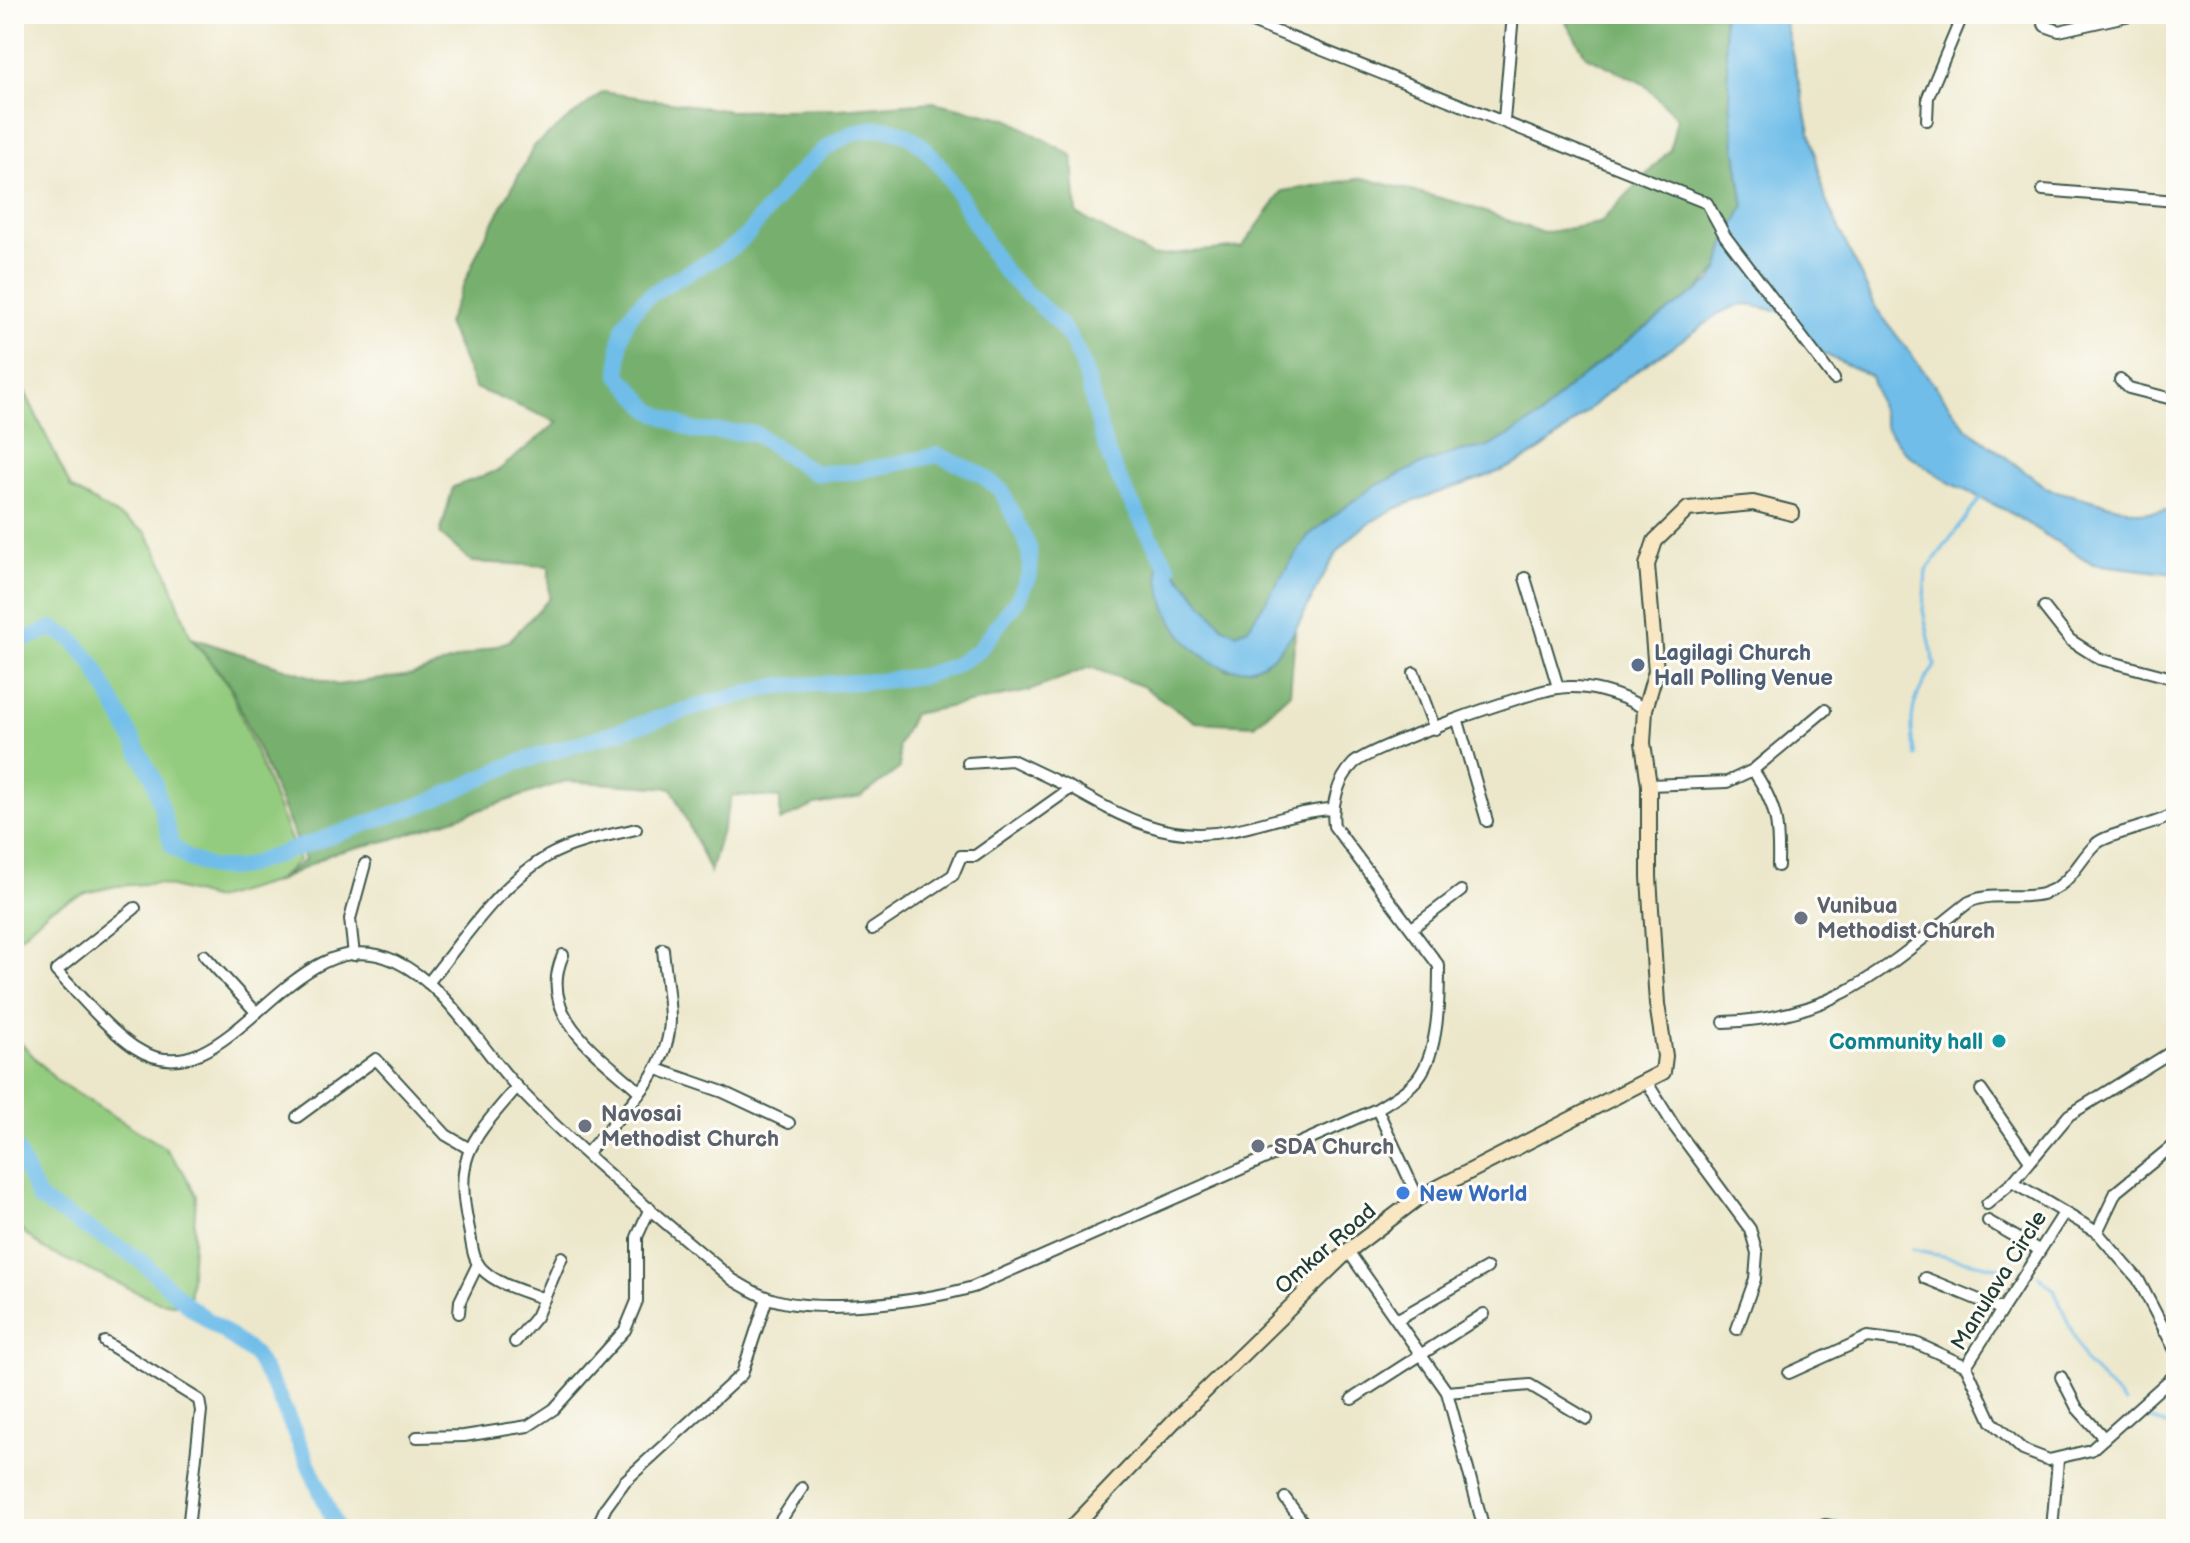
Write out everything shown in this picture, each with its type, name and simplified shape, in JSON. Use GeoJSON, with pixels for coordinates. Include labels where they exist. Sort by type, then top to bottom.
{"type":"FeatureCollection","features":[{"type":"Feature","properties":{"kind":"street"},"geometry":{"type":"LineString","coordinates":[[1232,14],[1707,203],[1725,236],[1834,379]]}},
{"type":"Feature","properties":{"kind":"street"},"geometry":{"type":"LineString","coordinates":[[1504,120],[1513,14]]}},
{"type":"Feature","properties":{"kind":"street"},"geometry":{"type":"LineString","coordinates":[[1927,120],[1928,97],[1963,14]]}},
{"type":"Feature","properties":{"kind":"street"},"geometry":{"type":"LineString","coordinates":[[2039,14],[2045,26],[2055,31],[2135,14]]}},
{"type":"Feature","properties":{"kind":"street"},"geometry":{"type":"LineString","coordinates":[[2043,190],[2176,201]]}},
{"type":"Feature","properties":{"kind":"street"},"geometry":{"type":"LineString","coordinates":[[2120,380],[2129,388],[2176,400]]}},
{"type":"Feature","properties":{"kind":"street"},"geometry":{"type":"LineString","coordinates":[[1792,513],[1753,503],[1710,504],[1688,509],[1655,541],[1647,565],[1656,671],[1645,709],[1643,743],[1649,785],[1727,782],[1753,770],[1825,710]]}},
{"type":"Feature","properties":{"kind":"street"},"geometry":{"type":"LineString","coordinates":[[1525,578],[1558,687]]}},
{"type":"Feature","properties":{"kind":"street"},"geometry":{"type":"LineString","coordinates":[[2044,607],[2070,640],[2100,659],[2176,679]]}},
{"type":"Feature","properties":{"kind":"street"},"geometry":{"type":"LineString","coordinates":[[1414,673],[1435,729]]}},
{"type":"Feature","properties":{"kind":"street"},"geometry":{"type":"LineString","coordinates":[[135,908],[56,971],[136,1048],[168,1060],[198,1057],[223,1042],[255,1011],[302,974],[354,955],[373,954],[395,961],[428,983],[517,1087],[733,1280],[767,1298],[813,1306],[941,1296],[973,1287],[1377,1109],[1417,1080],[1426,1066],[1433,1031],[1439,966],[1334,826],[1332,809],[1342,779],[1365,754],[1558,687],[1621,694],[1645,709]]}},
{"type":"Feature","properties":{"kind":"street"},"geometry":{"type":"LineString","coordinates":[[1458,721],[1487,821]]}},
{"type":"Feature","properties":{"kind":"street"},"geometry":{"type":"LineString","coordinates":[[968,763],[1012,760],[1142,825],[1170,834],[1228,832],[1308,811],[1332,809]]}},
{"type":"Feature","properties":{"kind":"street"},"geometry":{"type":"LineString","coordinates":[[1753,770],[1770,796],[1779,823],[1778,866]]}},
{"type":"Feature","properties":{"kind":"street","name":"Omkar Road"},"geometry":{"type":"LineString","coordinates":[[1071,1529],[1174,1421],[1348,1251],[1418,1198],[1663,1072],[1665,1056],[1657,1004],[1649,877],[1649,785]]}},
{"type":"Feature","properties":{"kind":"street"},"geometry":{"type":"LineString","coordinates":[[872,929],[953,875],[961,856],[975,856],[1071,788]]}},
{"type":"Feature","properties":{"kind":"street"},"geometry":{"type":"LineString","coordinates":[[1724,1022],[1785,1014],[1848,994],[1969,902],[1980,897],[2041,894],[2077,871],[2097,842],[2160,823],[2176,813]]}},
{"type":"Feature","properties":{"kind":"street"},"geometry":{"type":"LineString","coordinates":[[428,983],[497,898],[525,872],[574,844],[636,829]]}},
{"type":"Feature","properties":{"kind":"street"},"geometry":{"type":"LineString","coordinates":[[354,955],[350,919],[365,864]]}},
{"type":"Feature","properties":{"kind":"street"},"geometry":{"type":"LineString","coordinates":[[1412,928],[1461,891]]}},
{"type":"Feature","properties":{"kind":"street"},"geometry":{"type":"LineString","coordinates":[[588,1152],[657,1069],[670,1019],[663,949]]}},
{"type":"Feature","properties":{"kind":"street"},"geometry":{"type":"LineString","coordinates":[[204,955],[255,1011]]}},
{"type":"Feature","properties":{"kind":"street"},"geometry":{"type":"LineString","coordinates":[[563,955],[556,973],[557,1005],[570,1024],[639,1091]]}},
{"type":"Feature","properties":{"kind":"street"},"geometry":{"type":"LineString","coordinates":[[1987,1204],[2013,1182],[2029,1159],[2086,1102],[2176,1049]]}},
{"type":"Feature","properties":{"kind":"street"},"geometry":{"type":"LineString","coordinates":[[297,1117],[376,1059],[446,1135],[468,1148]]}},
{"type":"Feature","properties":{"kind":"street"},"geometry":{"type":"LineString","coordinates":[[657,1069],[723,1092],[789,1123]]}},
{"type":"Feature","properties":{"kind":"street"},"geometry":{"type":"LineString","coordinates":[[1646,1081],[1674,1126],[1750,1229],[1757,1253],[1755,1279],[1737,1329]]}},
{"type":"Feature","properties":{"kind":"street"},"geometry":{"type":"LineString","coordinates":[[517,1087],[468,1148],[462,1174],[464,1202],[478,1264],[493,1277],[544,1299]]}},
{"type":"Feature","properties":{"kind":"street"},"geometry":{"type":"LineString","coordinates":[[1981,1090],[2029,1159]]}},
{"type":"Feature","properties":{"kind":"street"},"geometry":{"type":"LineString","coordinates":[[1377,1109],[1418,1198]]}},
{"type":"Feature","properties":{"kind":"street"},"geometry":{"type":"LineString","coordinates":[[2097,1232],[2116,1192],[2176,1143]]}},
{"type":"Feature","properties":{"kind":"street"},"geometry":{"type":"LineString","coordinates":[[2013,1182],[2097,1232],[2138,1279],[2176,1352]]}},
{"type":"Feature","properties":{"kind":"street"},"geometry":{"type":"LineString","coordinates":[[417,1437],[464,1436],[528,1426],[554,1409],[625,1330],[637,1301],[637,1237],[650,1208]]}},
{"type":"Feature","properties":{"kind":"street","name":"Manulava Circle"},"geometry":{"type":"LineString","coordinates":[[2058,1460],[2037,1457],[2009,1440],[1992,1422],[1966,1366],[2064,1213]]}},
{"type":"Feature","properties":{"kind":"street"},"geometry":{"type":"LineString","coordinates":[[1988,1221],[2039,1250]]}},
{"type":"Feature","properties":{"kind":"street"},"geometry":{"type":"LineString","coordinates":[[1348,1251],[1422,1351],[1447,1392],[1484,1529]]}},
{"type":"Feature","properties":{"kind":"street"},"geometry":{"type":"LineString","coordinates":[[515,1342],[536,1317],[562,1257]]}},
{"type":"Feature","properties":{"kind":"street"},"geometry":{"type":"LineString","coordinates":[[459,1313],[460,1301],[478,1264]]}},
{"type":"Feature","properties":{"kind":"street"},"geometry":{"type":"LineString","coordinates":[[1398,1319],[1487,1268]]}},
{"type":"Feature","properties":{"kind":"street"},"geometry":{"type":"LineString","coordinates":[[1925,1278],[2001,1309]]}},
{"type":"Feature","properties":{"kind":"street"},"geometry":{"type":"LineString","coordinates":[[596,1529],[606,1507],[625,1481],[742,1374],[767,1298]]}},
{"type":"Feature","properties":{"kind":"street"},"geometry":{"type":"LineString","coordinates":[[1352,1399],[1422,1351],[1484,1314]]}},
{"type":"Feature","properties":{"kind":"street"},"geometry":{"type":"LineString","coordinates":[[2164,1331],[2176,1324]]}},
{"type":"Feature","properties":{"kind":"street"},"geometry":{"type":"LineString","coordinates":[[1789,1373],[1868,1337],[1916,1343],[1966,1366]]}},
{"type":"Feature","properties":{"kind":"street"},"geometry":{"type":"LineString","coordinates":[[105,1342],[199,1400],[201,1411],[188,1529]]}},
{"type":"Feature","properties":{"kind":"street"},"geometry":{"type":"LineString","coordinates":[[2052,1529],[2058,1460],[2091,1450],[2176,1374]]}},
{"type":"Feature","properties":{"kind":"street"},"geometry":{"type":"LineString","coordinates":[[2061,1377],[2077,1408],[2104,1438]]}},
{"type":"Feature","properties":{"kind":"street"},"geometry":{"type":"LineString","coordinates":[[1447,1392],[1530,1385],[1587,1419]]}},
{"type":"Feature","properties":{"kind":"street"},"geometry":{"type":"LineString","coordinates":[[775,1529],[802,1488]]}},
{"type":"Feature","properties":{"kind":"street"},"geometry":{"type":"LineString","coordinates":[[1285,1498],[1308,1529]]}},
{"type":"Feature","properties":{"kind":"street"},"geometry":{"type":"LineString","coordinates":[[1816,1529],[1825,1525],[1849,1529]]}},
{"type":"Feature","properties":{"kind":"green space"},"geometry":{"type":"Polygon","coordinates":[[[1588,14],[1723,14],[1732,124],[1744,207],[1725,243],[1719,268],[1693,295],[1635,335],[1564,391],[1542,415],[1488,447],[1460,451],[1373,487],[1282,577],[1248,628],[1236,633],[1223,627],[1157,551],[1198,651],[1227,670],[1255,667],[1295,633],[1290,693],[1255,725],[1195,722],[1142,686],[1090,667],[1029,691],[913,714],[898,746],[900,768],[861,797],[815,805],[780,821],[780,798],[732,795],[710,872],[672,788],[566,781],[393,839],[331,854],[274,883],[305,860],[231,686],[192,638],[337,685],[412,675],[509,641],[549,599],[549,566],[472,562],[440,534],[453,487],[499,470],[558,422],[475,388],[447,323],[479,249],[535,145],[603,92],[730,111],[840,109],[933,102],[1008,119],[1073,156],[1077,214],[1152,256],[1242,247],[1283,191],[1363,178],[1463,204],[1543,233],[1600,223],[1670,150],[1677,118],[1644,84],[1586,56],[1566,22],[1588,14]]]}},
{"type":"Feature","properties":{"kind":"green space"},"geometry":{"type":"Polygon","coordinates":[[[14,369],[71,488],[146,532],[164,565],[191,638],[229,686],[299,860],[277,881],[215,899],[157,883],[116,886],[86,893],[50,909],[14,942],[14,369]]]}},
{"type":"Feature","properties":{"kind":"green space"},"geometry":{"type":"Polygon","coordinates":[[[14,1036],[57,1081],[164,1147],[183,1171],[196,1195],[189,1306],[159,1302],[45,1250],[14,1224],[14,1036]]]}},
{"type":"Feature","properties":{"kind":"water"},"geometry":{"type":"Polygon","coordinates":[[[1723,14],[1783,14],[1826,201],[1876,308],[1966,427],[2048,489],[2142,513],[2176,509],[2176,574],[2093,564],[2005,510],[1950,483],[1907,454],[1886,428],[1871,376],[1824,354],[1780,310],[1744,305],[1723,312],[1640,368],[1530,457],[1494,474],[1402,506],[1360,530],[1332,561],[1294,631],[1270,659],[1243,670],[1230,669],[1196,650],[1179,631],[1168,612],[1160,586],[1157,550],[1223,627],[1236,633],[1248,628],[1308,536],[1341,510],[1373,487],[1417,466],[1460,451],[1488,447],[1515,432],[1542,415],[1564,391],[1635,335],[1711,281],[1719,268],[1725,243],[1744,206],[1732,124],[1723,14]]]}},
{"type":"Feature","properties":{"kind":"waterway"},"geometry":{"type":"LineString","coordinates":[[14,644],[52,628],[73,640],[93,664],[153,778],[172,846],[189,859],[213,868],[240,868],[434,800],[513,764],[716,701],[776,686],[880,681],[922,676],[952,667],[978,651],[1018,599],[1030,573],[1029,548],[1001,490],[979,473],[938,455],[855,472],[814,473],[754,433],[694,431],[652,411],[619,375],[621,338],[629,318],[642,302],[737,244],[811,161],[847,136],[867,129],[888,129],[908,136],[925,149],[955,188],[1004,271],[1071,340],[1084,369],[1111,461],[1169,568]]}},
{"type":"Feature","properties":{"kind":"waterway"},"geometry":{"type":"LineString","coordinates":[[1916,756],[1912,731],[1914,708],[1921,688],[1935,666],[1923,610],[1926,571],[1982,496]]}},
{"type":"Feature","properties":{"kind":"waterway"},"geometry":{"type":"LineString","coordinates":[[14,1145],[39,1199],[140,1260],[189,1306],[255,1355],[278,1395],[337,1529]]}},
{"type":"Feature","properties":{"kind":"waterway"},"geometry":{"type":"LineString","coordinates":[[1912,1250],[2011,1270]]}},
{"type":"Feature","properties":{"kind":"waterway"},"geometry":{"type":"LineString","coordinates":[[2038,1275],[2054,1290],[2086,1363],[2125,1403]]}},
{"type":"Feature","properties":{"kind":"waterway"},"geometry":{"type":"LineString","coordinates":[[2146,1418],[2176,1428]]}},
{"type":"Feature","properties":{"kind":"place","name":"Lagilagi Church Hall Polling Venue"},"geometry":{"type":"Point","coordinates":[1638,665]}},
{"type":"Feature","properties":{"kind":"place","name":"Vunibua Methodist Church"},"geometry":{"type":"Point","coordinates":[1801,918]}},
{"type":"Feature","properties":{"kind":"place","name":"Community hall"},"geometry":{"type":"Point","coordinates":[1999,1041]}},
{"type":"Feature","properties":{"kind":"place","name":"Navosai Methodist Church"},"geometry":{"type":"Point","coordinates":[585,1126]}},
{"type":"Feature","properties":{"kind":"place","name":"SDA Church"},"geometry":{"type":"Point","coordinates":[1258,1146]}},
{"type":"Feature","properties":{"kind":"place","name":"New World"},"geometry":{"type":"Point","coordinates":[1403,1193]}}]}
